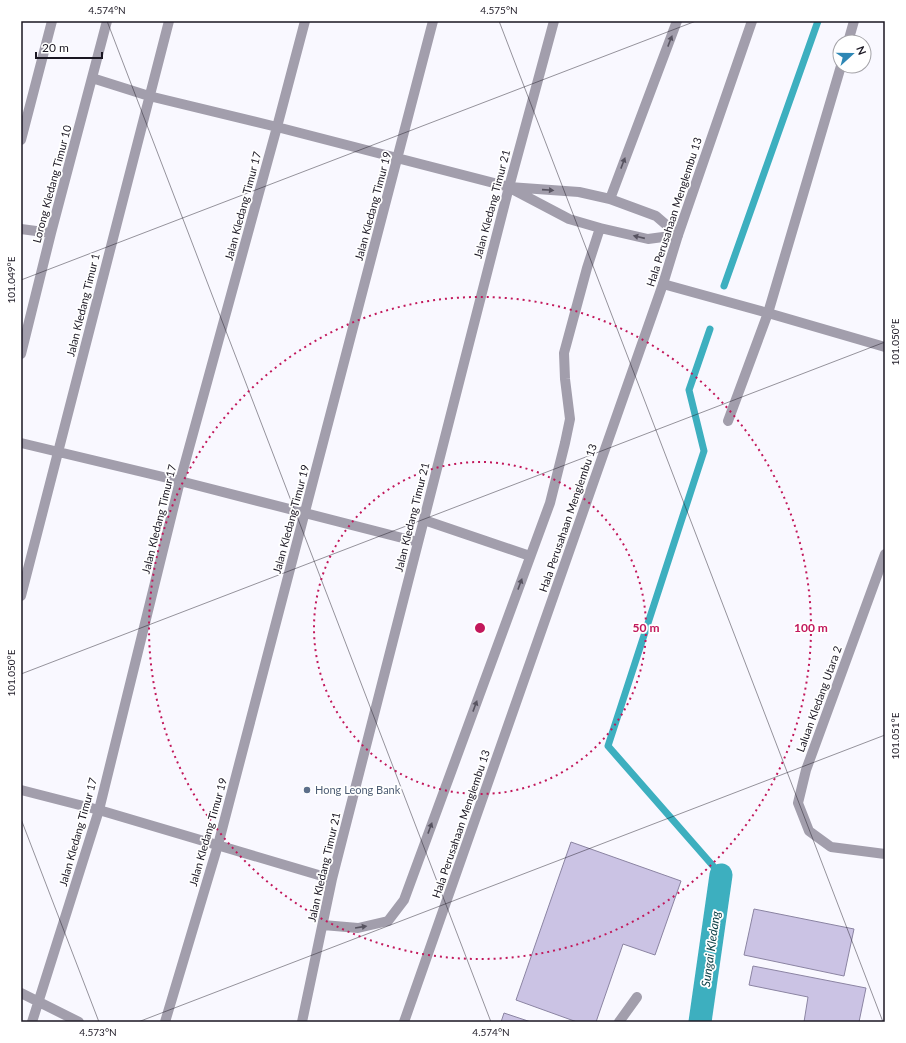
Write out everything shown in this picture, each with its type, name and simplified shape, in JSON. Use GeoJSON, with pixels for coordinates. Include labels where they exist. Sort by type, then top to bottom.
{"type":"FeatureCollection","features":[{"type":"Feature","properties":{"kind":"street"},"geometry":{"type":"LineString","coordinates":[[21,140],[52,21]]}},
{"type":"Feature","properties":{"kind":"street","name":"Lorong Kledang Timur 10"},"geometry":{"type":"LineString","coordinates":[[21,354],[107,21]]}},
{"type":"Feature","properties":{"kind":"street","name":"Jalan Kledang Timur 1"},"geometry":{"type":"LineString","coordinates":[[21,596],[169,21]]}},
{"type":"Feature","properties":{"kind":"street","name":"Jalan Kledang Timur 17"},"geometry":{"type":"LineString","coordinates":[[32,1022],[99,810],[180,480],[305,21]]}},
{"type":"Feature","properties":{"kind":"street","name":"Jalan Kledang Timur 19"},"geometry":{"type":"LineString","coordinates":[[165,1022],[218,845],[433,21]]}},
{"type":"Feature","properties":{"kind":"street","name":"Jalan Kledang Timur 21"},"geometry":{"type":"LineString","coordinates":[[302,1022],[332,879],[509,187],[554,21]]}},
{"type":"Feature","properties":{"kind":"street"},"geometry":{"type":"LineString","coordinates":[[610,199],[677,21]]}},
{"type":"Feature","properties":{"kind":"street","name":"Hala Perusahaan Menglembu 13"},"geometry":{"type":"LineString","coordinates":[[404,1022],[663,284],[678,235],[752,21]]}},
{"type":"Feature","properties":{"kind":"street"},"geometry":{"type":"LineString","coordinates":[[850,34],[854,21]]}},
{"type":"Feature","properties":{"kind":"street"},"geometry":{"type":"LineString","coordinates":[[728,421],[768,313],[839,74]]}},
{"type":"Feature","properties":{"kind":"street"},"geometry":{"type":"LineString","coordinates":[[92,78],[149,96],[277,127],[509,187],[579,192],[610,199],[656,216],[678,235]]}},
{"type":"Feature","properties":{"kind":"street"},"geometry":{"type":"LineString","coordinates":[[509,187],[569,218],[600,228],[648,239],[678,235]]}},
{"type":"Feature","properties":{"kind":"street"},"geometry":{"type":"LineString","coordinates":[[21,228],[51,234]]}},
{"type":"Feature","properties":{"kind":"street"},"geometry":{"type":"LineString","coordinates":[[323,925],[358,928],[388,921],[404,900],[550,503],[570,419],[565,379],[564,353],[587,268],[600,228]]}},
{"type":"Feature","properties":{"kind":"street"},"geometry":{"type":"LineString","coordinates":[[663,284],[885,347]]}},
{"type":"Feature","properties":{"kind":"street"},"geometry":{"type":"LineString","coordinates":[[21,443],[180,480],[418,542]]}},
{"type":"Feature","properties":{"kind":"street"},"geometry":{"type":"LineString","coordinates":[[424,520],[530,556]]}},
{"type":"Feature","properties":{"kind":"street","name":"Laluan Kledang Utara 2"},"geometry":{"type":"LineString","coordinates":[[885,554],[806,770],[798,803],[809,831],[831,847],[885,854]]}},
{"type":"Feature","properties":{"kind":"street"},"geometry":{"type":"LineString","coordinates":[[21,790],[99,810],[332,879]]}},
{"type":"Feature","properties":{"kind":"street"},"geometry":{"type":"LineString","coordinates":[[21,993],[79,1022]]}},
{"type":"Feature","properties":{"kind":"street"},"geometry":{"type":"LineString","coordinates":[[619,1022],[637,997]]}},
{"type":"Feature","properties":{"kind":"building"},"geometry":{"type":"Polygon","coordinates":[[[571,842],[681,881],[655,955],[623,944],[596,1022],[577,1022],[516,1000],[571,842]]]}},
{"type":"Feature","properties":{"kind":"building"},"geometry":{"type":"Polygon","coordinates":[[[754,909],[854,929],[844,976],[744,955],[754,909]]]}},
{"type":"Feature","properties":{"kind":"building"},"geometry":{"type":"Polygon","coordinates":[[[753,966],[866,988],[859,1022],[804,1022],[808,997],[749,985],[753,966]]]}},
{"type":"Feature","properties":{"kind":"building"},"geometry":{"type":"Polygon","coordinates":[[[504,1013],[531,1022],[501,1022],[504,1013]]]}},
{"type":"Feature","properties":{"kind":"waterway"},"geometry":{"type":"LineString","coordinates":[[724,286],[818,21]]}},
{"type":"Feature","properties":{"kind":"waterway"},"geometry":{"type":"LineString","coordinates":[[710,329],[689,390],[704,451],[608,746],[721,875]]}},
{"type":"Feature","properties":{"kind":"waterway","name":"Sungai Kledang"},"geometry":{"type":"LineString","coordinates":[[700,1022],[721,875]]}},
{"type":"Feature","properties":{"kind":"place","name":"Hong Leong Bank"},"geometry":{"type":"Point","coordinates":[307,790]}}]}
